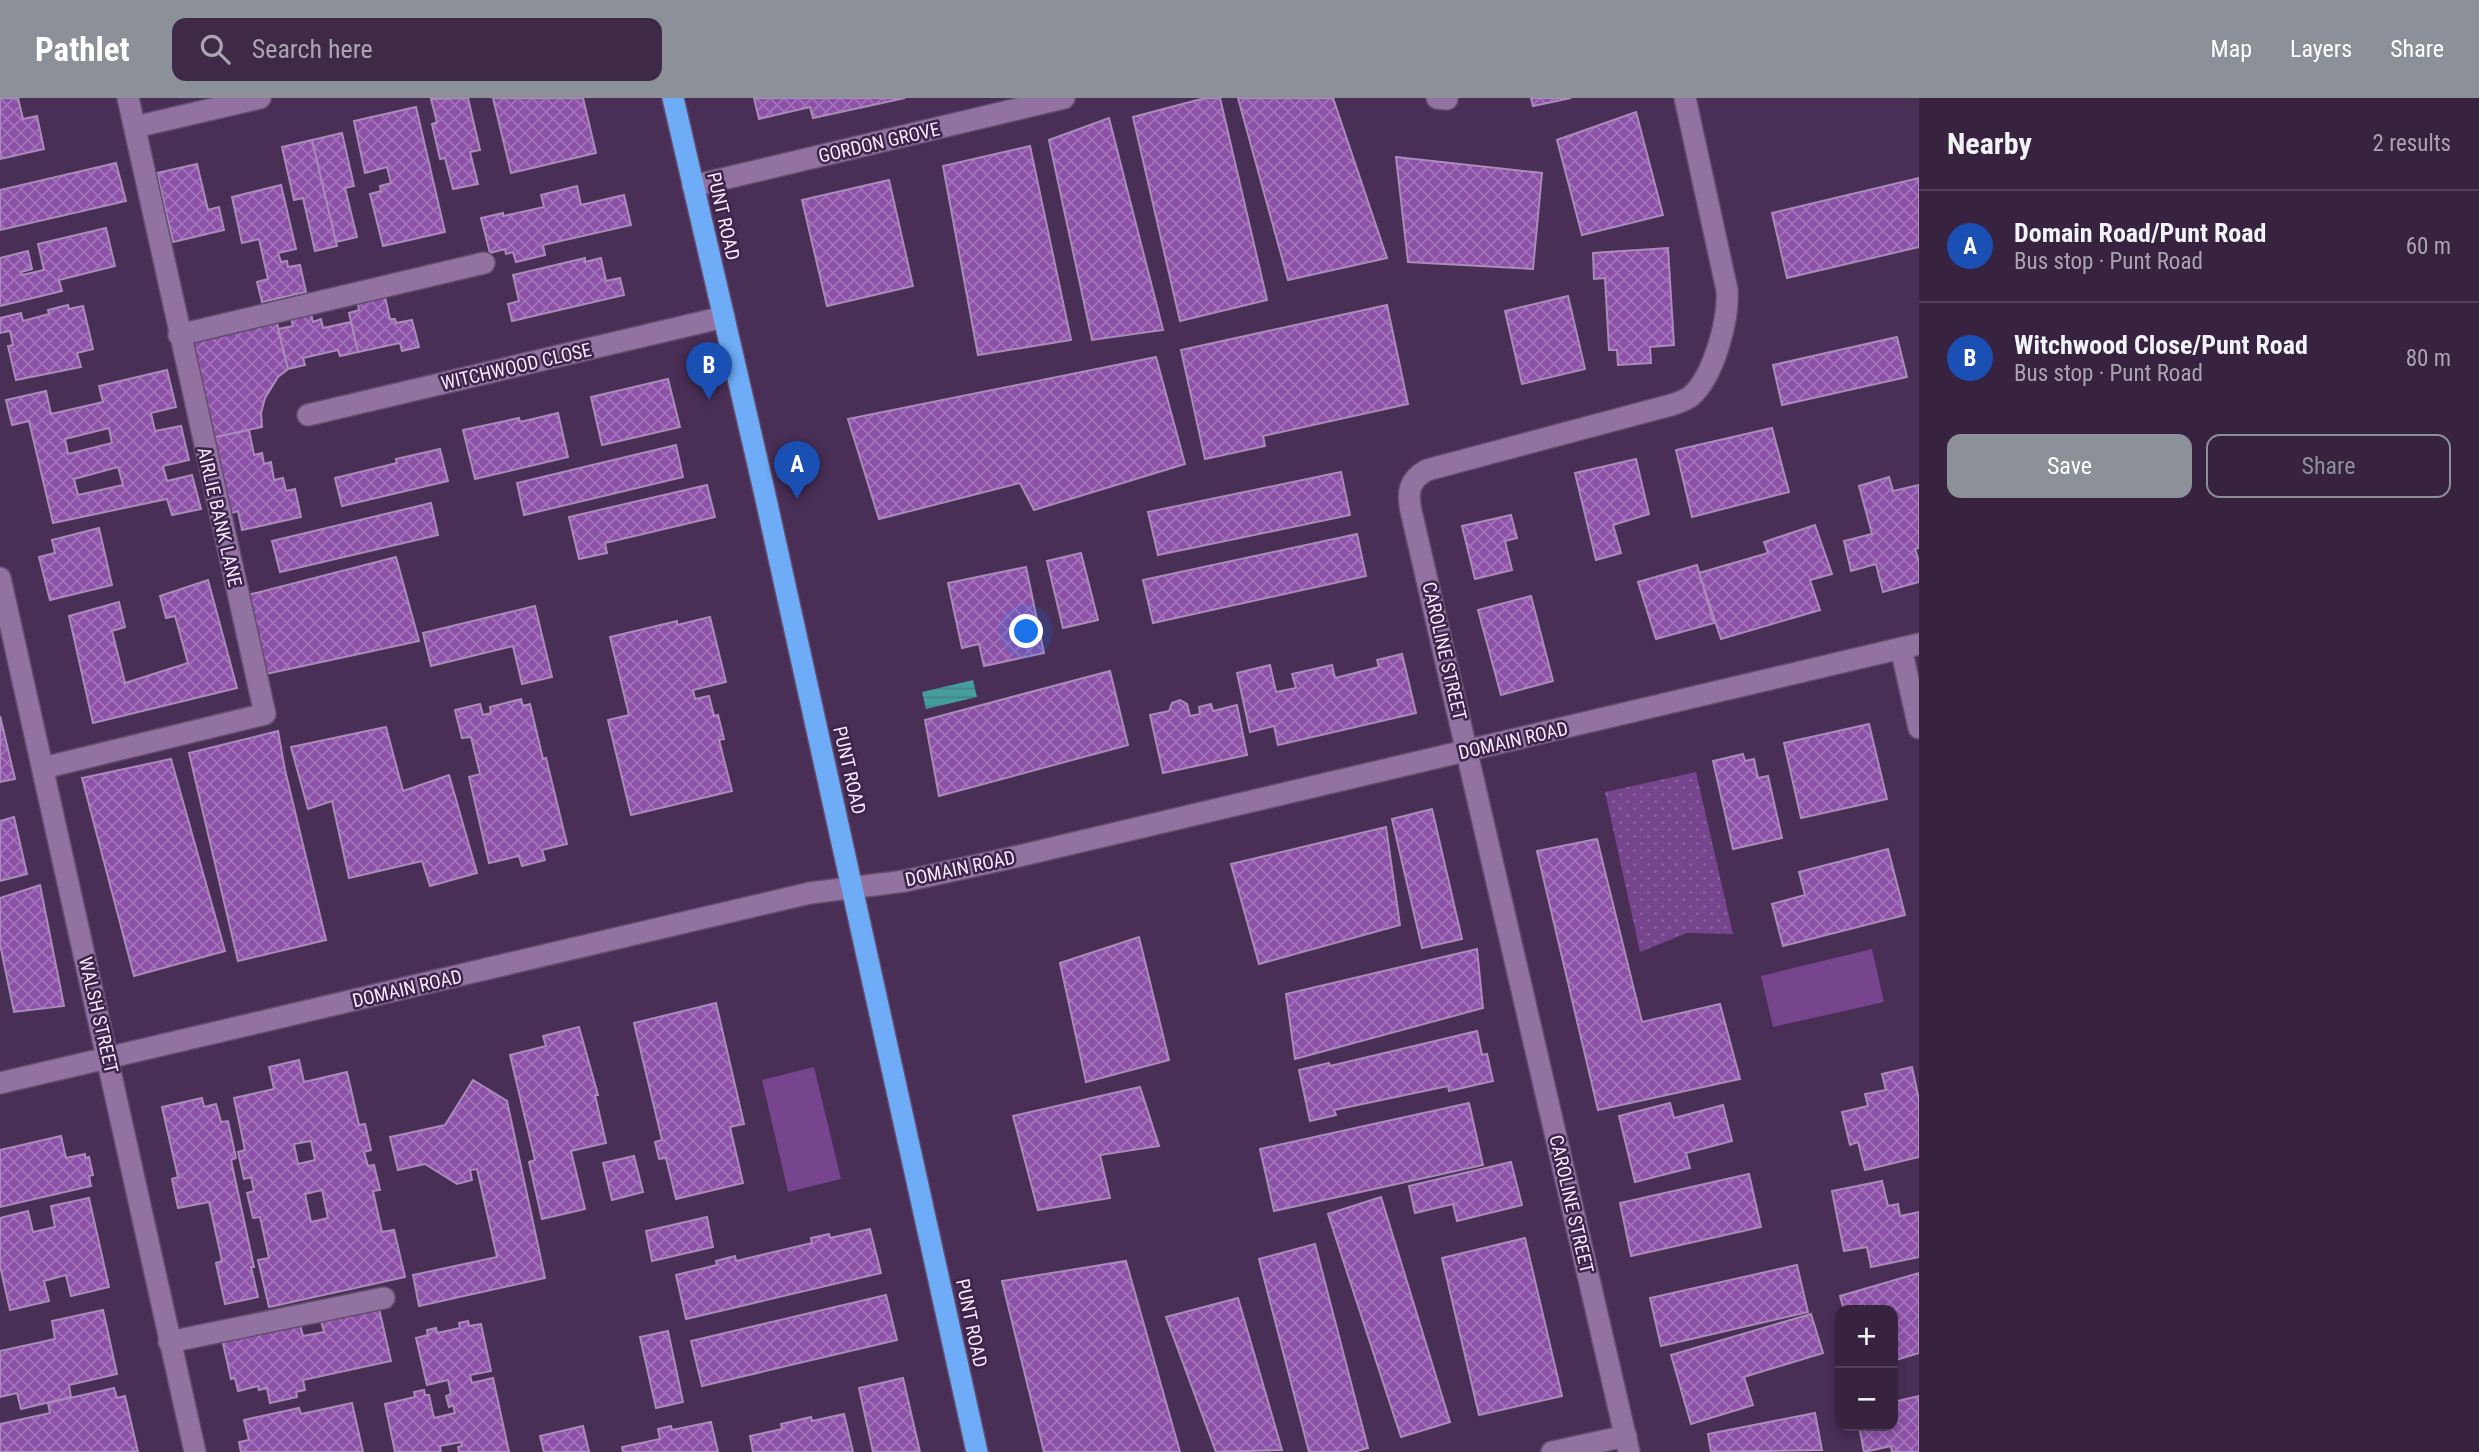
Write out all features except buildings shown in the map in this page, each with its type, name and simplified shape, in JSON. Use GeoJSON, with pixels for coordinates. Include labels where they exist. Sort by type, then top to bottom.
{"type":"FeatureCollection","features":[{"type":"Feature","properties":{"kind":"highway","name":"PUNT ROAD"},"geometry":{"type":"LineString","coordinates":[[673,98],[978,1452]]}},
{"type":"Feature","properties":{"kind":"street","name":"AIRLIE BANK LANE"},"geometry":{"type":"LineString","coordinates":[[43,768],[265,714],[128,98]]}},
{"type":"Feature","properties":{"kind":"street"},"geometry":{"type":"LineString","coordinates":[[135,127],[260,98]]}},
{"type":"Feature","properties":{"kind":"street","name":"GORDON GROVE"},"geometry":{"type":"LineString","coordinates":[[694,186],[1064,98]]}},
{"type":"Feature","properties":{"kind":"street"},"geometry":{"type":"LineString","coordinates":[[1437,98],[1447,99]]}},
{"type":"Feature","properties":{"kind":"street","name":"CAROLINE STREET"},"geometry":{"type":"LineString","coordinates":[[1628,1444],[1410,506],[1410,486],[1417,475],[1427,470],[1671,405],[1690,397],[1698,388],[1720,342],[1728,306],[1727,290],[1685,98]]}},
{"type":"Feature","properties":{"kind":"street"},"geometry":{"type":"LineString","coordinates":[[179,335],[484,263]]}},
{"type":"Feature","properties":{"kind":"street","name":"WITCHWOOD CLOSE"},"geometry":{"type":"LineString","coordinates":[[308,415],[724,317]]}},
{"type":"Feature","properties":{"kind":"street","name":"WALSH STREET"},"geometry":{"type":"LineString","coordinates":[[0,578],[195,1452]]}},
{"type":"Feature","properties":{"kind":"street"},"geometry":{"type":"LineString","coordinates":[[1910,646],[1919,728]]}},
{"type":"Feature","properties":{"kind":"street","name":"DOMAIN ROAD"},"geometry":{"type":"LineString","coordinates":[[0,1083],[810,893],[905,881],[969,867],[1910,646]]}},
{"type":"Feature","properties":{"kind":"street"},"geometry":{"type":"LineString","coordinates":[[169,1342],[384,1298]]}},
{"type":"Feature","properties":{"kind":"street"},"geometry":{"type":"LineString","coordinates":[[1552,1452],[1628,1444]]}},
{"type":"Feature","properties":{"kind":"shaded area"},"geometry":{"type":"Polygon","coordinates":[[[973,680],[977,697],[926,709],[922,692],[973,680]]]}},
{"type":"Feature","properties":{"kind":"shaded area"},"geometry":{"type":"Polygon","coordinates":[[[1696,772],[1733,934],[1687,933],[1640,952],[1605,792],[1696,772]]]}},
{"type":"Feature","properties":{"kind":"shaded area"},"geometry":{"type":"Polygon","coordinates":[[[1872,949],[1884,1002],[1773,1027],[1761,976],[1872,949]]]}},
{"type":"Feature","properties":{"kind":"shaded area"},"geometry":{"type":"Polygon","coordinates":[[[814,1067],[841,1179],[788,1192],[762,1080],[814,1067]]]}},
{"type":"Feature","properties":{"kind":"place","name":"Witchwood Close/Punt Road"},"geometry":{"type":"Point","coordinates":[709,400]}},
{"type":"Feature","properties":{"kind":"place","name":"Domain Road/Punt Road"},"geometry":{"type":"Point","coordinates":[797,499]}}]}
